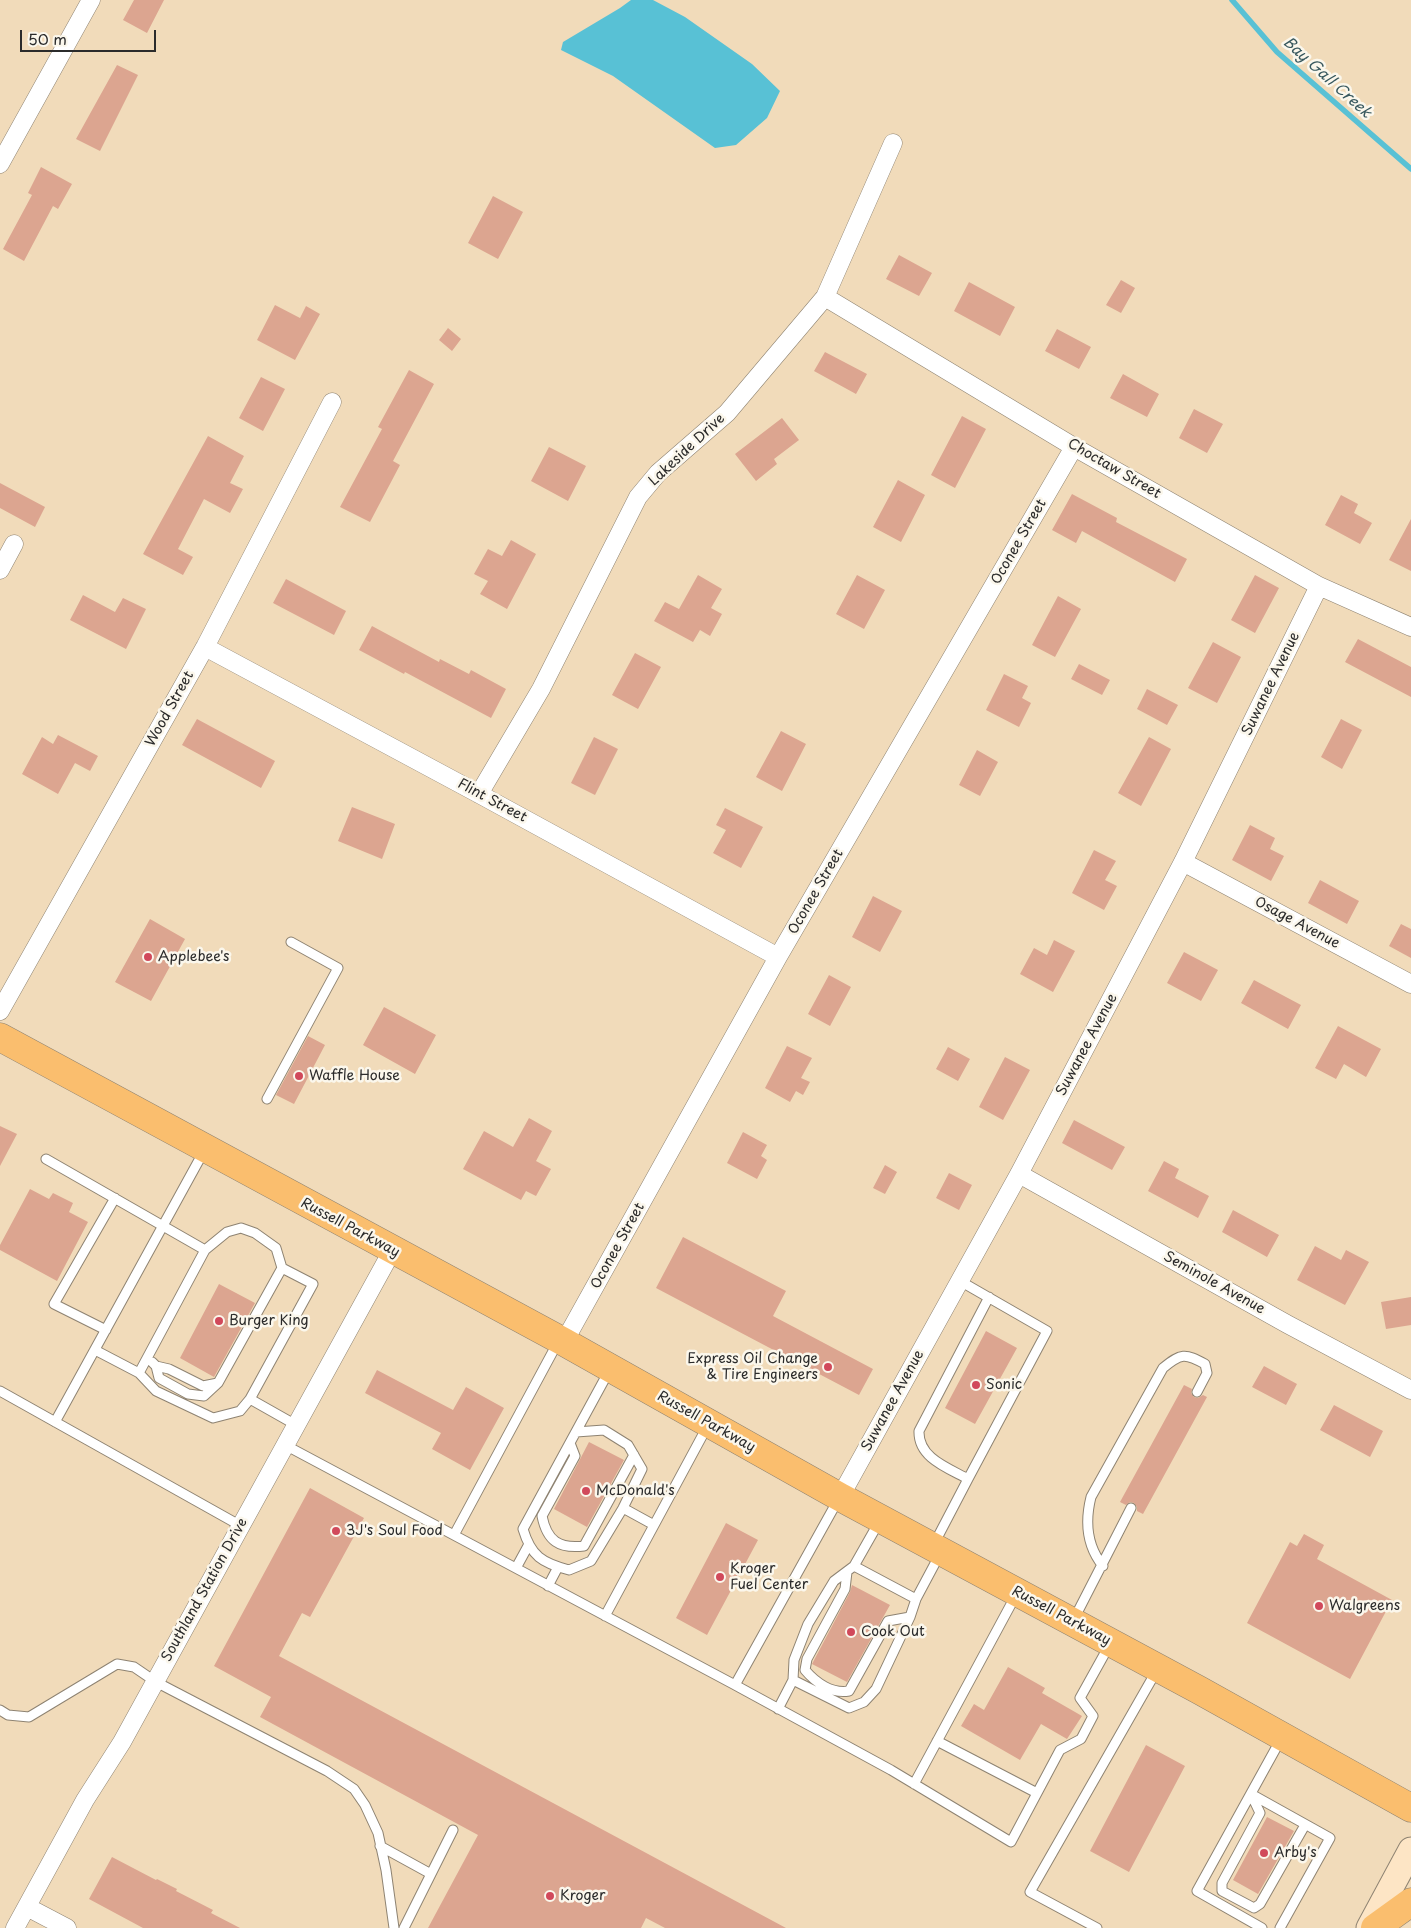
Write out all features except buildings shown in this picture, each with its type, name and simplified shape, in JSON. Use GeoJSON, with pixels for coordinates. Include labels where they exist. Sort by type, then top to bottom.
{"type":"FeatureCollection","features":[{"type":"Feature","properties":{"kind":"main road","name":"Russell Parkway"},"geometry":{"type":"LineString","coordinates":[[0,1037],[562,1341],[840,1497],[1158,1668],[1411,1808]]}},
{"type":"Feature","properties":{"kind":"main road"},"geometry":{"type":"LineString","coordinates":[[1369,1928],[1411,1850]]}},
{"type":"Feature","properties":{"kind":"main road"},"geometry":{"type":"LineString","coordinates":[[1375,1928],[1411,1902]]}},
{"type":"Feature","properties":{"kind":"street"},"geometry":{"type":"LineString","coordinates":[[0,164],[85,2]]}},
{"type":"Feature","properties":{"kind":"street","name":"Lakeside Drive"},"geometry":{"type":"LineString","coordinates":[[480,794],[541,690],[638,497],[658,473],[727,413],[825,296],[893,143]]}},
{"type":"Feature","properties":{"kind":"street","name":"Choctaw Street"},"geometry":{"type":"LineString","coordinates":[[825,296],[1074,447],[1319,586],[1411,628]]}},
{"type":"Feature","properties":{"kind":"street","name":"Wood Street"},"geometry":{"type":"LineString","coordinates":[[0,1011],[204,647],[332,402]]}},
{"type":"Feature","properties":{"kind":"street","name":"Oconee Street"},"geometry":{"type":"LineString","coordinates":[[562,1341],[778,957],[1074,447]]}},
{"type":"Feature","properties":{"kind":"street"},"geometry":{"type":"LineString","coordinates":[[0,570],[14,544]]}},
{"type":"Feature","properties":{"kind":"street","name":"Suwanee Avenue"},"geometry":{"type":"LineString","coordinates":[[840,1497],[1019,1174],[1183,862],[1319,586]]}},
{"type":"Feature","properties":{"kind":"street","name":"Flint Street"},"geometry":{"type":"LineString","coordinates":[[204,647],[480,794],[778,957]]}},
{"type":"Feature","properties":{"kind":"street","name":"Osage Avenue"},"geometry":{"type":"LineString","coordinates":[[1183,862],[1411,984]]}},
{"type":"Feature","properties":{"kind":"street","name":"Seminole Avenue"},"geometry":{"type":"LineString","coordinates":[[1019,1174],[1288,1324],[1411,1390]]}},
{"type":"Feature","properties":{"kind":"street","name":"Southland Station Drive"},"geometry":{"type":"LineString","coordinates":[[15,1928],[85,1800],[122,1742],[156,1682],[392,1250]]}},
{"type":"Feature","properties":{"kind":"street"},"geometry":{"type":"LineString","coordinates":[[27,1907],[67,1928]]}},
{"type":"Feature","properties":{"kind":"lane"},"geometry":{"type":"LineString","coordinates":[[268,1099],[338,968],[291,942]]}},
{"type":"Feature","properties":{"kind":"lane"},"geometry":{"type":"LineString","coordinates":[[55,1422],[205,1149]]}},
{"type":"Feature","properties":{"kind":"lane"},"geometry":{"type":"LineString","coordinates":[[46,1159],[205,1250]]}},
{"type":"Feature","properties":{"kind":"lane"},"geometry":{"type":"LineString","coordinates":[[106,1330],[54,1304],[115,1198]]}},
{"type":"Feature","properties":{"kind":"lane"},"geometry":{"type":"LineString","coordinates":[[139,1373],[205,1250],[227,1232],[240,1228],[255,1233],[276,1248],[282,1268],[218,1383],[204,1396],[188,1394],[159,1378],[156,1366]]}},
{"type":"Feature","properties":{"kind":"lane"},"geometry":{"type":"LineString","coordinates":[[95,1350],[139,1373],[156,1391],[213,1418],[240,1411],[250,1399],[313,1284],[282,1268]]}},
{"type":"Feature","properties":{"kind":"lane"},"geometry":{"type":"LineString","coordinates":[[793,1680],[849,1708],[864,1702],[876,1689],[910,1617],[968,1479],[1047,1331],[960,1281]]}},
{"type":"Feature","properties":{"kind":"lane"},"geometry":{"type":"LineString","coordinates":[[968,1479],[934,1460],[923,1450],[919,1431],[989,1297]]}},
{"type":"Feature","properties":{"kind":"lane"},"geometry":{"type":"LineString","coordinates":[[454,1535],[562,1341]]}},
{"type":"Feature","properties":{"kind":"lane"},"geometry":{"type":"LineString","coordinates":[[1103,1566],[1094,1555],[1088,1533],[1087,1514],[1091,1497],[1163,1368],[1174,1358],[1181,1356],[1190,1356],[1205,1364],[1208,1373],[1198,1392]]}},
{"type":"Feature","properties":{"kind":"lane"},"geometry":{"type":"LineString","coordinates":[[147,1359],[156,1366],[169,1369],[203,1386],[218,1383]]}},
{"type":"Feature","properties":{"kind":"lane"},"geometry":{"type":"LineString","coordinates":[[576,1432],[604,1430],[628,1445],[642,1469],[623,1508],[591,1561],[569,1570],[544,1562],[528,1546],[523,1529],[576,1432],[611,1368]]}},
{"type":"Feature","properties":{"kind":"lane"},"geometry":{"type":"LineString","coordinates":[[0,1391],[241,1526]]}},
{"type":"Feature","properties":{"kind":"lane"},"geometry":{"type":"LineString","coordinates":[[250,1399],[296,1425]]}},
{"type":"Feature","properties":{"kind":"lane"},"geometry":{"type":"LineString","coordinates":[[605,1616],[709,1424]]}},
{"type":"Feature","properties":{"kind":"lane"},"geometry":{"type":"LineString","coordinates":[[570,1443],[575,1456],[542,1516],[544,1527],[556,1542],[569,1548],[584,1546],[634,1455]]}},
{"type":"Feature","properties":{"kind":"lane"},"geometry":{"type":"LineString","coordinates":[[285,1445],[736,1685],[914,1784],[1011,1842],[1060,1750],[1081,1739],[1093,1716],[1080,1698],[1110,1643]]}},
{"type":"Feature","properties":{"kind":"lane"},"geometry":{"type":"LineString","coordinates":[[736,1685],[840,1497]]}},
{"type":"Feature","properties":{"kind":"lane"},"geometry":{"type":"LineString","coordinates":[[623,1508],[654,1525]]}},
{"type":"Feature","properties":{"kind":"lane"},"geometry":{"type":"LineString","coordinates":[[1072,1622],[1132,1508]]}},
{"type":"Feature","properties":{"kind":"lane"},"geometry":{"type":"LineString","coordinates":[[881,1519],[850,1569],[844,1589],[806,1660],[805,1670],[814,1681],[840,1693],[850,1690],[888,1620],[910,1617]]}},
{"type":"Feature","properties":{"kind":"lane"},"geometry":{"type":"LineString","coordinates":[[516,1568],[528,1546]]}},
{"type":"Feature","properties":{"kind":"lane"},"geometry":{"type":"LineString","coordinates":[[548,1586],[558,1567]]}},
{"type":"Feature","properties":{"kind":"lane"},"geometry":{"type":"LineString","coordinates":[[850,1569],[916,1599]]}},
{"type":"Feature","properties":{"kind":"lane"},"geometry":{"type":"LineString","coordinates":[[778,1709],[793,1680],[794,1660],[808,1624],[834,1581],[850,1569]]}},
{"type":"Feature","properties":{"kind":"lane"},"geometry":{"type":"LineString","coordinates":[[914,1784],[1017,1593]]}},
{"type":"Feature","properties":{"kind":"lane"},"geometry":{"type":"LineString","coordinates":[[0,1710],[8,1714],[29,1717],[117,1664],[134,1667],[156,1682],[327,1771],[354,1789],[365,1805],[378,1833],[394,1928]]}},
{"type":"Feature","properties":{"kind":"lane"},"geometry":{"type":"LineString","coordinates":[[1097,1928],[1030,1892],[1158,1668]]}},
{"type":"Feature","properties":{"kind":"lane"},"geometry":{"type":"LineString","coordinates":[[1262,1928],[1197,1891],[1282,1737]]}},
{"type":"Feature","properties":{"kind":"lane"},"geometry":{"type":"LineString","coordinates":[[937,1741],[1037,1793]]}},
{"type":"Feature","properties":{"kind":"lane"},"geometry":{"type":"LineString","coordinates":[[1251,1794],[1330,1838],[1280,1928]]}},
{"type":"Feature","properties":{"kind":"lane"},"geometry":{"type":"LineString","coordinates":[[1251,1794],[1260,1813],[1222,1882],[1222,1891],[1254,1908],[1260,1904],[1305,1825]]}},
{"type":"Feature","properties":{"kind":"lane"},"geometry":{"type":"LineString","coordinates":[[404,1928],[453,1830]]}},
{"type":"Feature","properties":{"kind":"lane"},"geometry":{"type":"LineString","coordinates":[[380,1846],[431,1874]]}},
{"type":"Feature","properties":{"kind":"water"},"geometry":{"type":"Polygon","coordinates":[[[631,0],[653,0],[685,17],[752,64],[780,91],[767,118],[736,145],[715,148],[613,76],[561,50],[563,42],[631,0]]]}},
{"type":"Feature","properties":{"kind":"waterway","name":"Bay Gall Creek"},"geometry":{"type":"LineString","coordinates":[[1232,0],[1277,52],[1411,169]]}},
{"type":"Feature","properties":{"kind":"place","name":"Applebee's"},"geometry":{"type":"Point","coordinates":[148,957]}},
{"type":"Feature","properties":{"kind":"place","name":"Waffle House"},"geometry":{"type":"Point","coordinates":[299,1076]}},
{"type":"Feature","properties":{"kind":"place","name":"Burger King"},"geometry":{"type":"Point","coordinates":[219,1321]}},
{"type":"Feature","properties":{"kind":"place","name":"Express Oil Change & Tire Engineers"},"geometry":{"type":"Point","coordinates":[828,1367]}},
{"type":"Feature","properties":{"kind":"place","name":"Sonic"},"geometry":{"type":"Point","coordinates":[976,1385]}},
{"type":"Feature","properties":{"kind":"place","name":"McDonald's"},"geometry":{"type":"Point","coordinates":[586,1491]}},
{"type":"Feature","properties":{"kind":"place","name":"3J's Soul Food"},"geometry":{"type":"Point","coordinates":[336,1531]}},
{"type":"Feature","properties":{"kind":"place","name":"Kroger Fuel Center"},"geometry":{"type":"Point","coordinates":[720,1577]}},
{"type":"Feature","properties":{"kind":"place","name":"Walgreens"},"geometry":{"type":"Point","coordinates":[1319,1606]}},
{"type":"Feature","properties":{"kind":"place","name":"Cook Out"},"geometry":{"type":"Point","coordinates":[851,1632]}},
{"type":"Feature","properties":{"kind":"place","name":"Arby's"},"geometry":{"type":"Point","coordinates":[1264,1853]}},
{"type":"Feature","properties":{"kind":"place","name":"Kroger"},"geometry":{"type":"Point","coordinates":[550,1896]}}]}
